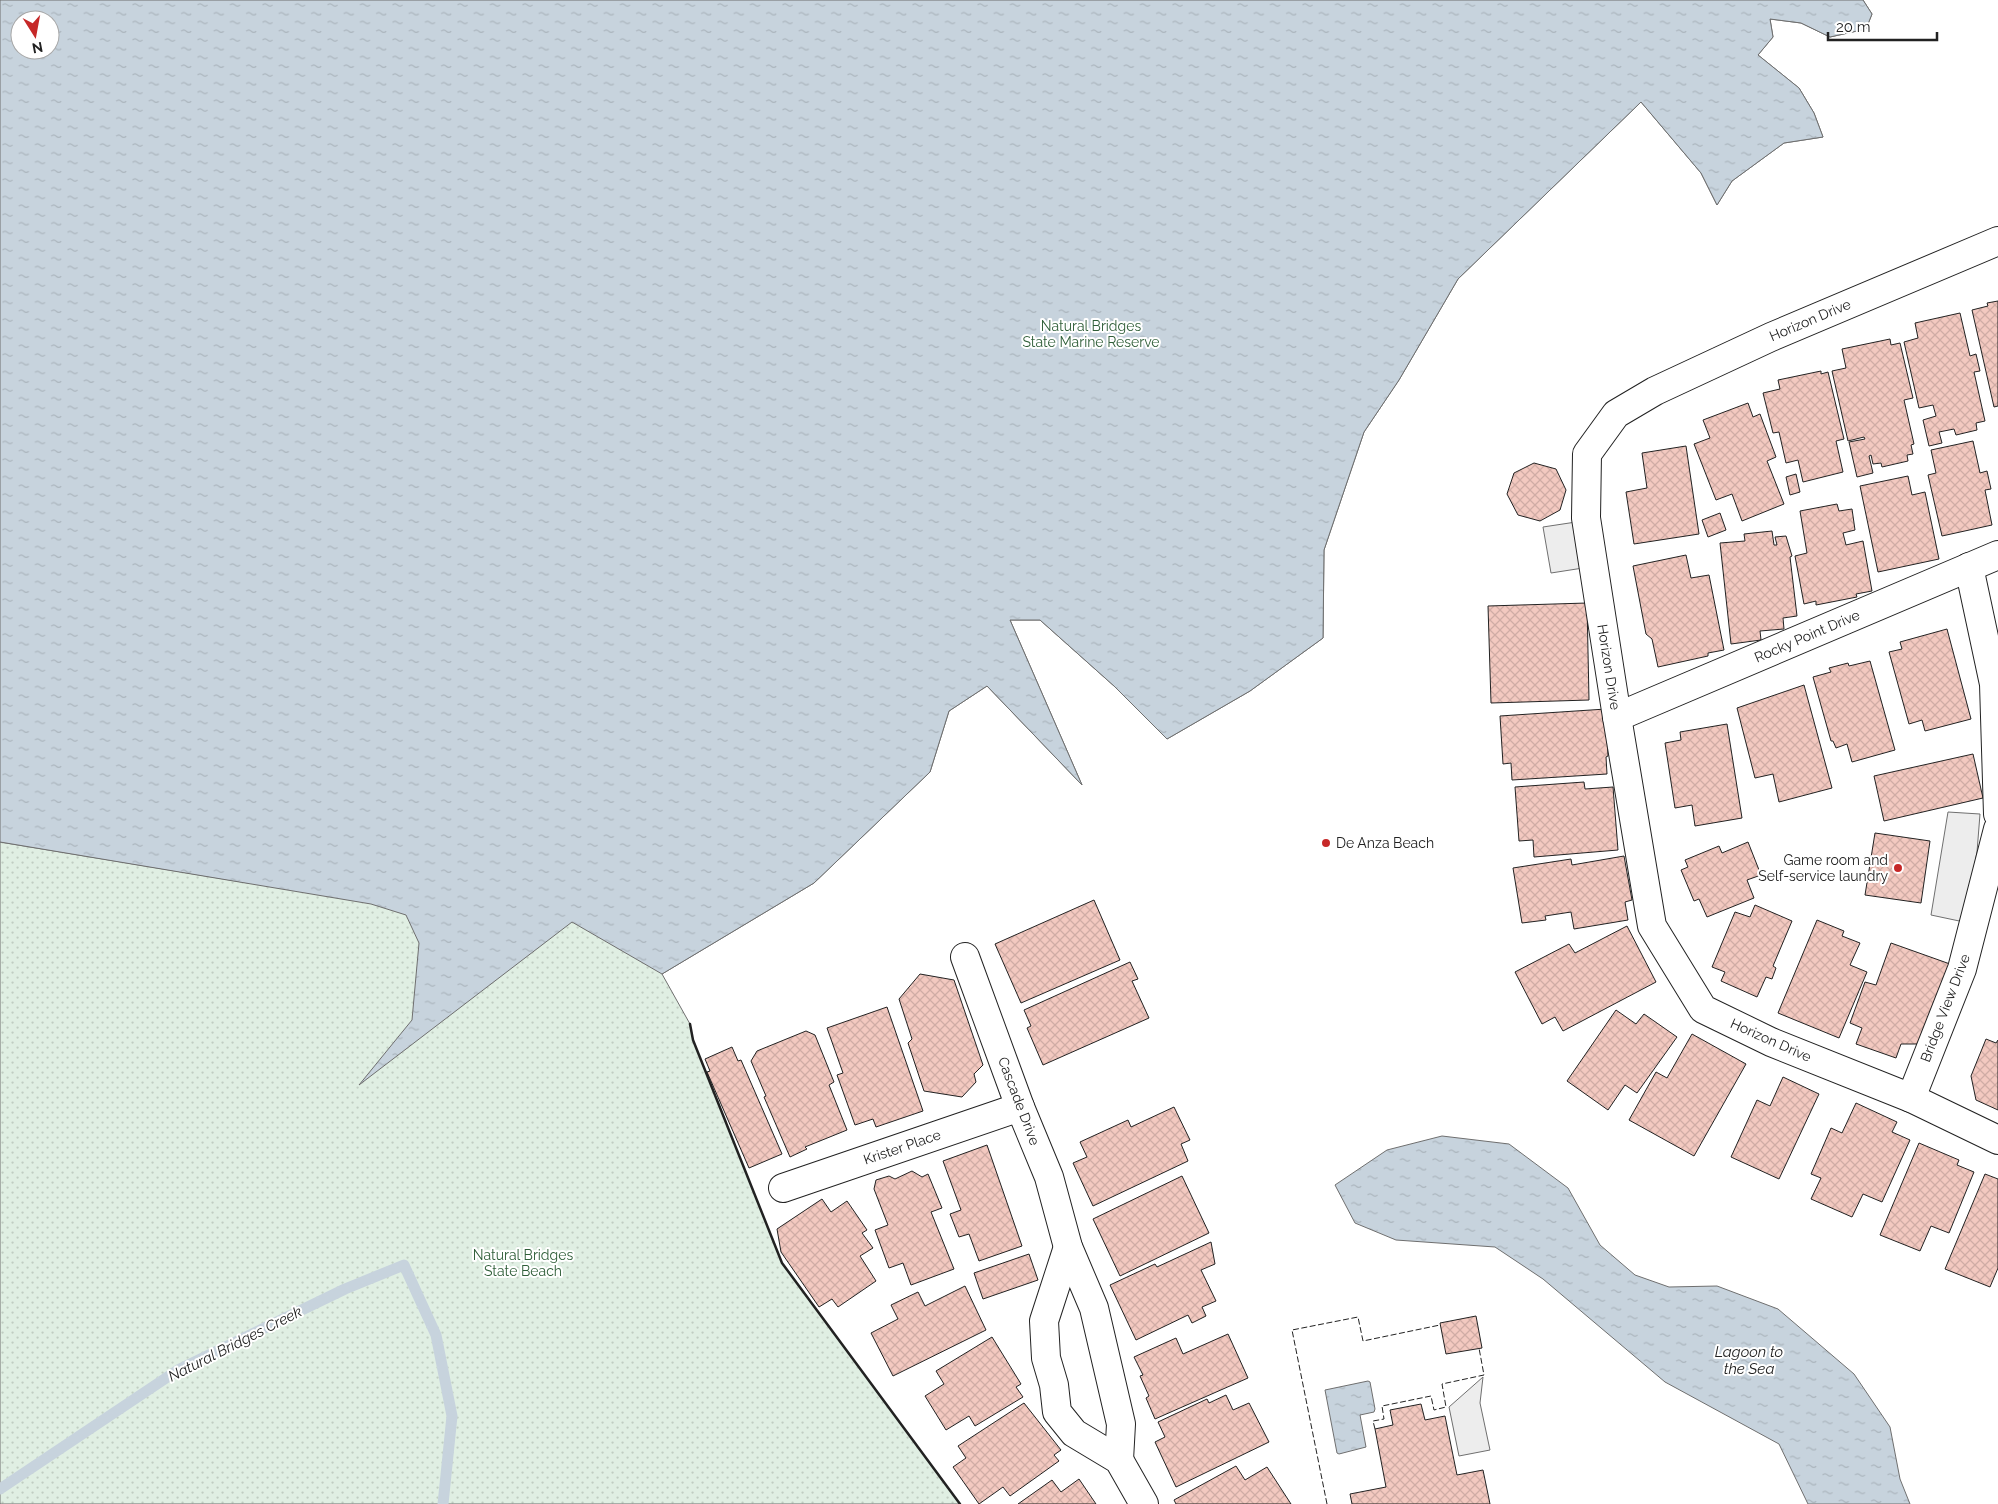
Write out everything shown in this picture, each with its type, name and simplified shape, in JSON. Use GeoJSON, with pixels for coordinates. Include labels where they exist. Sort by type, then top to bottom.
{"type":"FeatureCollection","features":[{"type":"Feature","properties":{"kind":"street","name":"Horizon Drive"},"geometry":{"type":"LineString","coordinates":[[1998,242],[1771,337],[1655,390],[1616,414],[1587,454],[1586,518],[1652,926],[1702,1009],[1771,1042],[1911,1098],[1998,1140]]}},
{"type":"Feature","properties":{"kind":"street","name":"Rocky Point Drive"},"geometry":{"type":"LineString","coordinates":[[1617,717],[1998,555]]}},
{"type":"Feature","properties":{"kind":"street"},"geometry":{"type":"LineString","coordinates":[[1969,567],[1994,684],[1998,814]]}},
{"type":"Feature","properties":{"kind":"street","name":"Bridge View Drive"},"geometry":{"type":"LineString","coordinates":[[1911,1098],[1962,969],[1998,830]]}},
{"type":"Feature","properties":{"kind":"street","name":"Cascade Drive"},"geometry":{"type":"LineString","coordinates":[[965,958],[1020,1106],[1049,1177],[1068,1247],[1094,1308],[1121,1424],[1119,1460]]}},
{"type":"Feature","properties":{"kind":"street","name":"Krister Place"},"geometry":{"type":"LineString","coordinates":[[783,1188],[1020,1106]]}},
{"type":"Feature","properties":{"kind":"street"},"geometry":{"type":"LineString","coordinates":[[1068,1247],[1044,1321],[1046,1358],[1054,1385],[1057,1412],[1074,1433],[1119,1460],[1144,1504]]}},
{"type":"Feature","properties":{"kind":"green space","name":"Natural Bridges State Marine Reserve"},"geometry":{"type":"Polygon","coordinates":[[[1044,0],[1863,0],[1872,14],[1866,29],[1830,37],[1801,23],[1770,19],[1773,37],[1758,55],[1799,88],[1814,113],[1823,137],[1784,143],[1732,181],[1717,205],[1701,173],[1641,102],[1458,279],[1399,380],[1364,432],[1324,550],[1323,638],[1250,691],[1167,739],[1114,686],[1040,620],[1010,620],[1082,785],[987,686],[949,711],[930,772],[814,883],[662,974],[690,1024],[693,1040],[782,1263],[960,1504],[0,1504],[0,842],[248,883],[1044,0]]]}},
{"type":"Feature","properties":{"kind":"shaded area"},"geometry":{"type":"Polygon","coordinates":[[[1576,522],[1583,568],[1551,573],[1543,527],[1576,522]]]}},
{"type":"Feature","properties":{"kind":"shaded area"},"geometry":{"type":"Polygon","coordinates":[[[1948,812],[1980,814],[1977,852],[1964,922],[1931,915],[1948,812]]]}},
{"type":"Feature","properties":{"kind":"shaded area"},"geometry":{"type":"Polygon","coordinates":[[[1483,1377],[1480,1403],[1490,1450],[1459,1456],[1449,1407],[1483,1377]]]}},
{"type":"Feature","properties":{"kind":"water","name":"Natural Bridges State Marine Reserve"},"geometry":{"type":"Polygon","coordinates":[[[0,0],[1863,0],[1872,14],[1866,29],[1830,37],[1801,23],[1770,19],[1773,37],[1758,55],[1799,88],[1814,113],[1823,137],[1784,143],[1732,181],[1717,205],[1701,173],[1641,102],[1458,279],[1399,380],[1364,432],[1324,550],[1323,638],[1250,691],[1167,739],[1114,686],[1040,620],[1010,620],[1082,785],[987,686],[949,711],[930,772],[814,883],[662,974],[572,922],[359,1085],[412,1020],[419,943],[406,915],[371,904],[0,842],[0,0]]]}},
{"type":"Feature","properties":{"kind":"water","name":"Lagoon to the Sea"},"geometry":{"type":"Polygon","coordinates":[[[1442,1136],[1509,1144],[1568,1188],[1600,1245],[1635,1275],[1669,1287],[1717,1286],[1778,1309],[1854,1374],[1890,1427],[1900,1479],[1910,1504],[1808,1504],[1779,1444],[1665,1382],[1543,1279],[1495,1247],[1396,1240],[1355,1223],[1335,1185],[1387,1150],[1442,1136]]]}},
{"type":"Feature","properties":{"kind":"water"},"geometry":{"type":"Polygon","coordinates":[[[1370,1382],[1375,1409],[1374,1412],[1360,1415],[1366,1447],[1339,1454],[1337,1453],[1325,1390],[1370,1382]]]}},
{"type":"Feature","properties":{"kind":"building"},"geometry":{"type":"Polygon","coordinates":[[[1998,301],[1998,406],[1994,407],[1972,310],[1988,306],[1987,303],[1998,301]]]}},
{"type":"Feature","properties":{"kind":"building"},"geometry":{"type":"Polygon","coordinates":[[[1960,313],[1970,356],[1976,354],[1980,371],[1974,372],[1985,421],[1976,423],[1977,430],[1956,435],[1954,429],[1939,432],[1942,443],[1929,446],[1923,420],[1936,416],[1933,405],[1919,408],[1904,342],[1918,338],[1915,323],[1960,313]]]}},
{"type":"Feature","properties":{"kind":"building"},"geometry":{"type":"Polygon","coordinates":[[[1890,339],[1891,345],[1900,343],[1913,398],[1904,400],[1914,444],[1911,445],[1913,454],[1907,455],[1908,461],[1882,467],[1881,463],[1873,464],[1871,455],[1869,456],[1873,473],[1857,477],[1849,442],[1865,439],[1864,437],[1848,441],[1832,371],[1846,368],[1842,349],[1890,339]]]}},
{"type":"Feature","properties":{"kind":"building"},"geometry":{"type":"Polygon","coordinates":[[[1821,371],[1821,374],[1828,372],[1844,439],[1836,441],[1843,472],[1803,482],[1798,460],[1786,463],[1779,432],[1773,433],[1763,393],[1780,389],[1778,380],[1821,371]]]}},
{"type":"Feature","properties":{"kind":"building"},"geometry":{"type":"Polygon","coordinates":[[[1748,403],[1753,417],[1760,414],[1776,457],[1767,461],[1784,504],[1742,521],[1732,494],[1716,500],[1694,444],[1710,438],[1703,420],[1748,403]]]}},
{"type":"Feature","properties":{"kind":"building"},"geometry":{"type":"Polygon","coordinates":[[[1973,441],[1980,473],[1987,471],[1991,489],[1985,490],[1992,525],[1942,536],[1928,475],[1936,473],[1931,450],[1973,441]]]}},
{"type":"Feature","properties":{"kind":"building"},"geometry":{"type":"Polygon","coordinates":[[[1686,446],[1699,534],[1634,544],[1626,492],[1647,488],[1642,453],[1686,446]]]}},
{"type":"Feature","properties":{"kind":"building"},"geometry":{"type":"Polygon","coordinates":[[[1534,463],[1556,469],[1566,490],[1560,510],[1540,521],[1518,515],[1507,494],[1514,473],[1534,463]]]}},
{"type":"Feature","properties":{"kind":"building"},"geometry":{"type":"Polygon","coordinates":[[[1796,474],[1800,492],[1790,495],[1786,477],[1796,474]]]}},
{"type":"Feature","properties":{"kind":"building"},"geometry":{"type":"Polygon","coordinates":[[[1908,476],[1912,495],[1925,492],[1939,559],[1878,572],[1860,486],[1908,476]]]}},
{"type":"Feature","properties":{"kind":"building"},"geometry":{"type":"Polygon","coordinates":[[[1837,504],[1839,511],[1852,509],[1855,530],[1843,533],[1846,545],[1863,541],[1872,591],[1856,594],[1857,597],[1816,605],[1816,601],[1804,604],[1795,556],[1807,553],[1800,511],[1837,504]]]}},
{"type":"Feature","properties":{"kind":"building"},"geometry":{"type":"Polygon","coordinates":[[[1720,513],[1726,530],[1708,537],[1702,520],[1720,513]]]}},
{"type":"Feature","properties":{"kind":"building"},"geometry":{"type":"Polygon","coordinates":[[[1772,531],[1774,545],[1777,545],[1775,537],[1786,536],[1792,556],[1790,557],[1797,616],[1783,618],[1784,629],[1760,631],[1761,640],[1731,644],[1720,543],[1745,541],[1744,534],[1772,531]]]}},
{"type":"Feature","properties":{"kind":"building"},"geometry":{"type":"Polygon","coordinates":[[[1686,555],[1691,578],[1709,575],[1724,650],[1708,653],[1708,656],[1658,667],[1652,639],[1646,634],[1633,566],[1686,555]]]}},
{"type":"Feature","properties":{"kind":"building"},"geometry":{"type":"Polygon","coordinates":[[[1587,603],[1589,700],[1491,703],[1488,606],[1587,603]]]}},
{"type":"Feature","properties":{"kind":"building"},"geometry":{"type":"Polygon","coordinates":[[[1947,629],[1971,719],[1925,731],[1922,720],[1909,724],[1889,652],[1902,649],[1900,642],[1947,629]]]}},
{"type":"Feature","properties":{"kind":"building"},"geometry":{"type":"Polygon","coordinates":[[[1870,661],[1895,750],[1852,762],[1847,744],[1836,748],[1833,741],[1831,741],[1813,677],[1831,672],[1829,668],[1848,663],[1849,666],[1870,661]]]}},
{"type":"Feature","properties":{"kind":"building"},"geometry":{"type":"Polygon","coordinates":[[[1804,685],[1832,788],[1779,802],[1773,774],[1755,778],[1737,708],[1804,685]]]}},
{"type":"Feature","properties":{"kind":"building"},"geometry":{"type":"Polygon","coordinates":[[[1606,709],[1607,774],[1512,780],[1511,763],[1503,764],[1500,716],[1606,709]]]}},
{"type":"Feature","properties":{"kind":"building"},"geometry":{"type":"Polygon","coordinates":[[[1727,724],[1742,818],[1695,826],[1692,805],[1675,808],[1665,743],[1681,740],[1680,732],[1727,724]]]}},
{"type":"Feature","properties":{"kind":"building"},"geometry":{"type":"Polygon","coordinates":[[[1973,754],[1983,798],[1884,821],[1874,776],[1973,754]]]}},
{"type":"Feature","properties":{"kind":"building"},"geometry":{"type":"Polygon","coordinates":[[[1584,782],[1585,789],[1613,787],[1618,850],[1534,857],[1533,840],[1519,841],[1515,787],[1584,782]]]}},
{"type":"Feature","properties":{"kind":"building","name":"Game room and Self-service laundry"},"geometry":{"type":"Polygon","coordinates":[[[1875,833],[1930,841],[1921,903],[1865,895],[1875,833]]]}},
{"type":"Feature","properties":{"kind":"building"},"geometry":{"type":"Polygon","coordinates":[[[1748,842],[1761,875],[1747,880],[1754,898],[1707,917],[1699,899],[1694,901],[1681,870],[1688,867],[1685,860],[1719,846],[1722,853],[1748,842]]]}},
{"type":"Feature","properties":{"kind":"building"},"geometry":{"type":"Polygon","coordinates":[[[1624,856],[1632,900],[1625,902],[1628,920],[1574,929],[1571,912],[1545,916],[1546,920],[1522,923],[1513,868],[1571,859],[1572,865],[1624,856]]]}},
{"type":"Feature","properties":{"kind":"building"},"geometry":{"type":"Polygon","coordinates":[[[1094,900],[1120,960],[1021,1003],[995,944],[1094,900]]]}},
{"type":"Feature","properties":{"kind":"building"},"geometry":{"type":"Polygon","coordinates":[[[1755,905],[1792,921],[1773,966],[1776,968],[1772,979],[1766,977],[1757,997],[1721,981],[1725,972],[1712,967],[1735,912],[1750,917],[1755,905]]]}},
{"type":"Feature","properties":{"kind":"building"},"geometry":{"type":"Polygon","coordinates":[[[1817,920],[1844,931],[1842,936],[1860,943],[1850,965],[1867,972],[1839,1038],[1778,1013],[1817,920]]]}},
{"type":"Feature","properties":{"kind":"building"},"geometry":{"type":"Polygon","coordinates":[[[1627,926],[1656,982],[1563,1031],[1555,1017],[1542,1024],[1515,972],[1569,944],[1575,953],[1627,926]]]}},
{"type":"Feature","properties":{"kind":"building"},"geometry":{"type":"Polygon","coordinates":[[[1891,943],[1950,964],[1921,1044],[1901,1044],[1896,1058],[1856,1044],[1862,1028],[1850,1023],[1865,982],[1876,985],[1891,943]]]}},
{"type":"Feature","properties":{"kind":"building"},"geometry":{"type":"Polygon","coordinates":[[[1130,962],[1138,979],[1132,981],[1149,1018],[1043,1065],[1027,1028],[1031,1026],[1024,1010],[1130,962]]]}},
{"type":"Feature","properties":{"kind":"building"},"geometry":{"type":"Polygon","coordinates":[[[920,974],[954,980],[983,1065],[974,1074],[976,1082],[962,1097],[924,1091],[908,1043],[912,1039],[899,999],[920,974]]]}},
{"type":"Feature","properties":{"kind":"building"},"geometry":{"type":"Polygon","coordinates":[[[887,1007],[923,1111],[876,1127],[873,1119],[855,1125],[837,1075],[843,1073],[827,1028],[887,1007]]]}},
{"type":"Feature","properties":{"kind":"building"},"geometry":{"type":"Polygon","coordinates":[[[1616,1010],[1636,1024],[1644,1014],[1677,1037],[1637,1093],[1625,1085],[1608,1110],[1567,1081],[1616,1010]]]}},
{"type":"Feature","properties":{"kind":"building"},"geometry":{"type":"Polygon","coordinates":[[[806,1031],[815,1035],[834,1082],[829,1085],[847,1130],[805,1147],[807,1149],[790,1157],[764,1097],[766,1096],[751,1061],[757,1051],[806,1031]]]}},
{"type":"Feature","properties":{"kind":"building"},"geometry":{"type":"Polygon","coordinates":[[[1692,1034],[1746,1064],[1694,1156],[1629,1120],[1656,1072],[1667,1078],[1692,1034]]]}},
{"type":"Feature","properties":{"kind":"building"},"geometry":{"type":"Polygon","coordinates":[[[1986,1039],[1996,1043],[1998,1040],[1998,1110],[1976,1100],[1971,1076],[1986,1039]]]}},
{"type":"Feature","properties":{"kind":"building"},"geometry":{"type":"Polygon","coordinates":[[[732,1047],[738,1061],[741,1060],[782,1154],[749,1168],[707,1072],[710,1071],[705,1059],[732,1047]]]}},
{"type":"Feature","properties":{"kind":"building"},"geometry":{"type":"Polygon","coordinates":[[[1783,1077],[1819,1094],[1779,1179],[1731,1157],[1757,1100],[1770,1106],[1783,1077]]]}},
{"type":"Feature","properties":{"kind":"building"},"geometry":{"type":"Polygon","coordinates":[[[1856,1103],[1897,1122],[1892,1132],[1910,1140],[1882,1202],[1863,1194],[1852,1217],[1811,1199],[1821,1178],[1811,1174],[1831,1128],[1842,1133],[1856,1103]]]}},
{"type":"Feature","properties":{"kind":"building"},"geometry":{"type":"Polygon","coordinates":[[[1174,1107],[1190,1140],[1181,1144],[1188,1161],[1093,1206],[1073,1163],[1087,1157],[1080,1142],[1128,1120],[1131,1127],[1174,1107]]]}},
{"type":"Feature","properties":{"kind":"building"},"geometry":{"type":"Polygon","coordinates":[[[1919,1143],[1959,1160],[1957,1165],[1974,1172],[1949,1233],[1931,1226],[1920,1251],[1880,1235],[1919,1143]]]}},
{"type":"Feature","properties":{"kind":"building"},"geometry":{"type":"Polygon","coordinates":[[[987,1145],[1022,1246],[979,1261],[969,1234],[959,1237],[950,1214],[961,1210],[943,1161],[987,1145]]]}},
{"type":"Feature","properties":{"kind":"building"},"geometry":{"type":"Polygon","coordinates":[[[912,1171],[922,1177],[928,1174],[942,1208],[931,1212],[954,1269],[911,1285],[903,1263],[889,1268],[875,1230],[888,1225],[874,1189],[876,1180],[889,1176],[895,1179],[912,1171]]]}},
{"type":"Feature","properties":{"kind":"building"},"geometry":{"type":"Polygon","coordinates":[[[1985,1174],[1998,1179],[1998,1268],[1990,1287],[1945,1269],[1985,1174]]]}},
{"type":"Feature","properties":{"kind":"building"},"geometry":{"type":"Polygon","coordinates":[[[1182,1176],[1209,1233],[1120,1276],[1093,1219],[1182,1176]]]}},
{"type":"Feature","properties":{"kind":"building"},"geometry":{"type":"Polygon","coordinates":[[[822,1199],[831,1212],[847,1201],[867,1230],[862,1233],[873,1248],[860,1256],[876,1281],[838,1307],[832,1299],[819,1307],[781,1252],[777,1229],[822,1199]]]}},
{"type":"Feature","properties":{"kind":"building"},"geometry":{"type":"Polygon","coordinates":[[[1211,1242],[1215,1264],[1201,1270],[1216,1301],[1202,1307],[1206,1316],[1192,1323],[1188,1315],[1136,1340],[1110,1285],[1155,1264],[1157,1267],[1211,1242]]]}},
{"type":"Feature","properties":{"kind":"building"},"geometry":{"type":"Polygon","coordinates":[[[1029,1254],[1038,1280],[983,1299],[974,1273],[1029,1254]]]}},
{"type":"Feature","properties":{"kind":"building"},"geometry":{"type":"Polygon","coordinates":[[[965,1286],[986,1330],[893,1376],[871,1333],[898,1319],[891,1305],[918,1292],[925,1306],[965,1286]]]}},
{"type":"Feature","properties":{"kind":"building"},"geometry":{"type":"Polygon","coordinates":[[[1476,1316],[1482,1348],[1446,1354],[1440,1323],[1476,1316]]]}},
{"type":"Feature","properties":{"kind":"building"},"geometry":{"type":"Polygon","coordinates":[[[1228,1334],[1248,1378],[1155,1419],[1146,1398],[1149,1396],[1140,1376],[1143,1375],[1134,1357],[1176,1338],[1183,1354],[1228,1334]]]}},
{"type":"Feature","properties":{"kind":"building"},"geometry":{"type":"Polygon","coordinates":[[[992,1337],[1021,1384],[1016,1387],[1023,1397],[975,1426],[969,1416],[946,1430],[925,1396],[944,1384],[936,1371],[992,1337]]]}},
{"type":"Feature","properties":{"kind":"building"},"geometry":{"type":"Polygon","coordinates":[[[1226,1395],[1233,1410],[1249,1403],[1269,1442],[1176,1487],[1155,1442],[1165,1437],[1158,1422],[1207,1399],[1209,1403],[1226,1395]]]}},
{"type":"Feature","properties":{"kind":"building"},"geometry":{"type":"Polygon","coordinates":[[[1024,1403],[1061,1450],[1054,1455],[1059,1461],[1010,1496],[1003,1487],[979,1504],[953,1467],[966,1458],[958,1446],[1024,1403]]]}},
{"type":"Feature","properties":{"kind":"building"},"geometry":{"type":"Polygon","coordinates":[[[1421,1404],[1425,1420],[1445,1416],[1457,1475],[1483,1470],[1490,1504],[1352,1504],[1350,1494],[1386,1487],[1375,1429],[1393,1425],[1390,1410],[1421,1404]]]}},
{"type":"Feature","properties":{"kind":"building"},"geometry":{"type":"Polygon","coordinates":[[[1236,1466],[1245,1480],[1267,1467],[1291,1504],[1176,1504],[1174,1500],[1236,1466]]]}},
{"type":"Feature","properties":{"kind":"building"},"geometry":{"type":"Polygon","coordinates":[[[1079,1479],[1096,1504],[1018,1504],[1052,1480],[1061,1492],[1079,1479]]]}},
{"type":"Feature","properties":{"kind":"waterway","name":"Natural Bridges Creek"},"geometry":{"type":"LineString","coordinates":[[0,1489],[178,1370],[345,1289],[404,1265],[436,1335],[452,1416],[443,1504]]}},
{"type":"Feature","properties":{"kind":"fence"},"geometry":{"type":"LineString","coordinates":[[1327,1504],[1292,1330],[1358,1317],[1363,1341],[1440,1325]]}},
{"type":"Feature","properties":{"kind":"fence"},"geometry":{"type":"LineString","coordinates":[[1375,1429],[1373,1421],[1384,1419],[1382,1406],[1431,1396],[1434,1410],[1446,1407],[1442,1384],[1484,1375],[1479,1348]]}},
{"type":"Feature","properties":{"kind":"wall"},"geometry":{"type":"LineString","coordinates":[[690,1024],[693,1040],[782,1263],[960,1504]]}},
{"type":"Feature","properties":{"kind":"place","name":"De Anza Beach"},"geometry":{"type":"Point","coordinates":[1326,843]}},
{"type":"Feature","properties":{"kind":"place","name":"Game room and Self-service laundry"},"geometry":{"type":"Point","coordinates":[1898,868]}},
{"type":"Feature","properties":{"kind":"park label","name":"Natural Bridges State Beach"},"geometry":{"type":"Point","coordinates":[523,1264]}}]}
